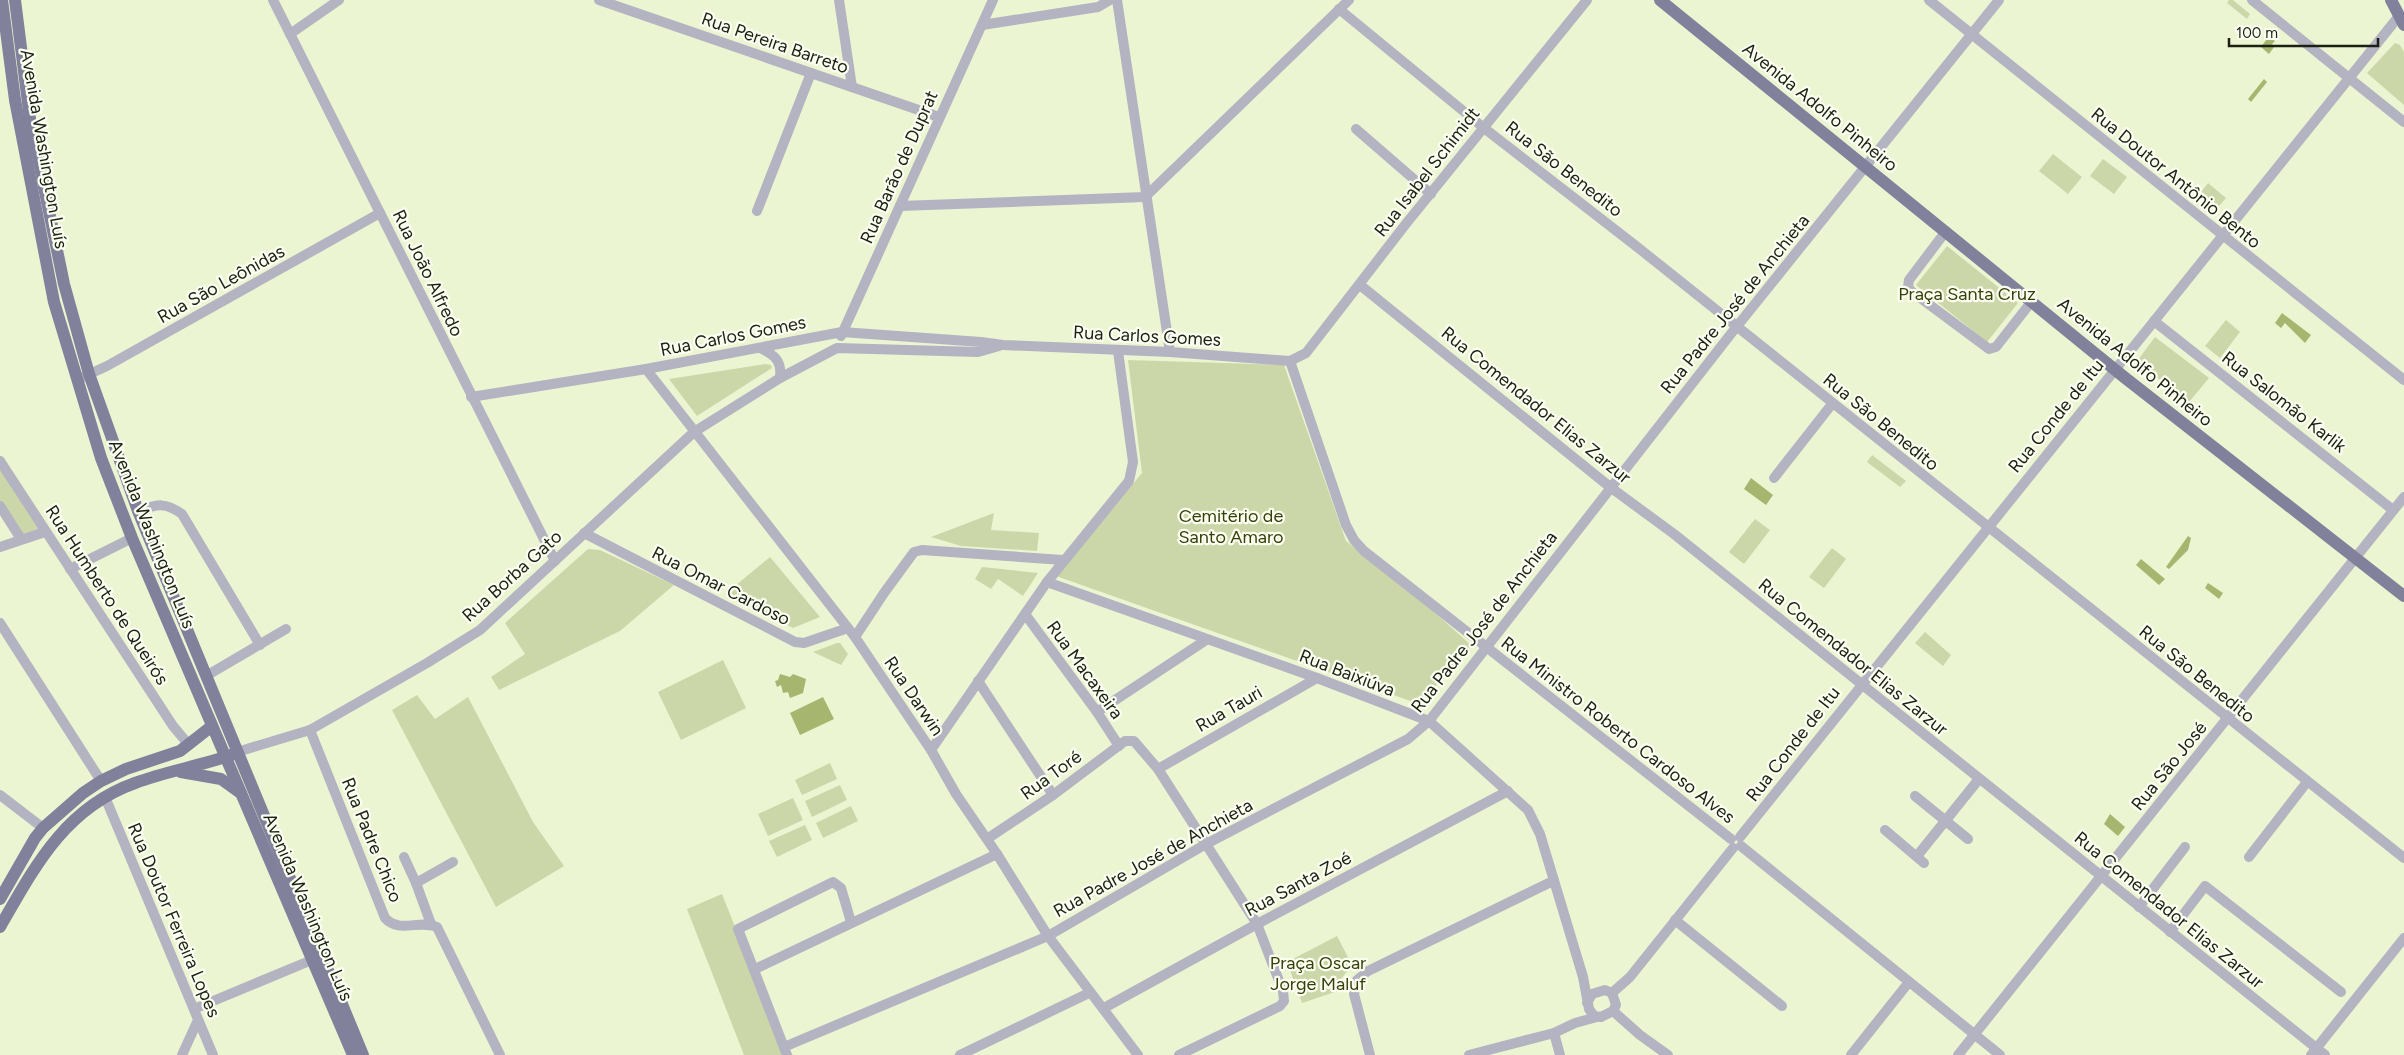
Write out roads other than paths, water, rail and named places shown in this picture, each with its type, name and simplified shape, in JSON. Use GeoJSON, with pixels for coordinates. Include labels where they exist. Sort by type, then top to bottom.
{"type":"FeatureCollection","features":[{"type":"Feature","properties":{"kind":"main road","name":"Avenida Washington Luís"},"geometry":{"type":"LineString","coordinates":[[2,0],[2,16],[15,100],[54,302],[101,458],[132,538],[212,726],[232,755],[242,795],[315,958],[362,1055]]}},
{"type":"Feature","properties":{"kind":"main road","name":"Avenida Washington Luís"},"geometry":{"type":"LineString","coordinates":[[14,0],[32,128],[64,284],[88,374],[138,511],[206,676],[232,755],[353,1055]]}},
{"type":"Feature","properties":{"kind":"main road","name":"Avenida Adolfo Pinheiro"},"geometry":{"type":"LineString","coordinates":[[1660,0],[1946,230],[2115,369],[2404,596]]}},
{"type":"Feature","properties":{"kind":"main road"},"geometry":{"type":"LineString","coordinates":[[2391,0],[2402,21]]}},
{"type":"Feature","properties":{"kind":"main road"},"geometry":{"type":"LineString","coordinates":[[0,899],[43,828],[101,780],[126,769],[170,756],[189,745],[212,726]]}},
{"type":"Feature","properties":{"kind":"main road"},"geometry":{"type":"LineString","coordinates":[[0,926],[41,857],[62,831],[105,797],[134,783],[232,755]]}},
{"type":"Feature","properties":{"kind":"main road"},"geometry":{"type":"LineString","coordinates":[[174,772],[221,779],[242,795]]}},
{"type":"Feature","properties":{"kind":"street","name":"Rua João Alfredo"},"geometry":{"type":"LineString","coordinates":[[273,0],[555,561]]}},
{"type":"Feature","properties":{"kind":"street"},"geometry":{"type":"LineString","coordinates":[[290,34],[339,0]]}},
{"type":"Feature","properties":{"kind":"street","name":"Rua Pereira Barreto"},"geometry":{"type":"LineString","coordinates":[[599,0],[940,117]]}},
{"type":"Feature","properties":{"kind":"street"},"geometry":{"type":"LineString","coordinates":[[839,0],[852,87]]}},
{"type":"Feature","properties":{"kind":"street","name":"Rua Barão de Duprat"},"geometry":{"type":"LineString","coordinates":[[837,348],[842,332],[993,0]]}},
{"type":"Feature","properties":{"kind":"street"},"geometry":{"type":"LineString","coordinates":[[982,25],[1098,7],[1110,0]]}},
{"type":"Feature","properties":{"kind":"street"},"geometry":{"type":"LineString","coordinates":[[1117,0],[1145,197],[1170,352]]}},
{"type":"Feature","properties":{"kind":"street"},"geometry":{"type":"LineString","coordinates":[[900,206],[1145,197],[1349,0]]}},
{"type":"Feature","properties":{"kind":"street","name":"Rua Isabel Schimidt"},"geometry":{"type":"LineString","coordinates":[[1290,361],[1300,358],[1306,353],[1431,194],[1588,0]]}},
{"type":"Feature","properties":{"kind":"street","name":"Rua Doutor Antônio Bento"},"geometry":{"type":"LineString","coordinates":[[1929,0],[2404,380]]}},
{"type":"Feature","properties":{"kind":"street","name":"Rua Padre José de Anchieta"},"geometry":{"type":"LineString","coordinates":[[785,1051],[1048,936],[1206,844],[1408,738],[1429,722],[1610,487],[1998,0]]}},
{"type":"Feature","properties":{"kind":"street"},"geometry":{"type":"LineString","coordinates":[[2252,0],[2404,122]]}},
{"type":"Feature","properties":{"kind":"street","name":"Rua São Benedito"},"geometry":{"type":"LineString","coordinates":[[1339,9],[1484,128],[1737,326],[1987,528],[2404,858]]}},
{"type":"Feature","properties":{"kind":"street","name":"Rua Conde de Itu"},"geometry":{"type":"LineString","coordinates":[[1612,993],[1630,977],[1861,684],[2349,78],[2402,21]]}},
{"type":"Feature","properties":{"kind":"street"},"geometry":{"type":"LineString","coordinates":[[756,211],[812,73]]}},
{"type":"Feature","properties":{"kind":"street"},"geometry":{"type":"LineString","coordinates":[[1356,129],[1431,194]]}},
{"type":"Feature","properties":{"kind":"street","name":"Rua São Leônidas"},"geometry":{"type":"LineString","coordinates":[[76,380],[107,366],[380,213]]}},
{"type":"Feature","properties":{"kind":"street"},"geometry":{"type":"LineString","coordinates":[[1946,230],[1909,280],[1908,287],[1911,290],[1989,349],[1996,347],[2032,301]]}},
{"type":"Feature","properties":{"kind":"street","name":"Rua Comendador Elias Zarzur"},"geometry":{"type":"LineString","coordinates":[[1360,285],[1610,487],[1674,534],[2170,932],[2314,1052],[2325,1055]]}},
{"type":"Feature","properties":{"kind":"street","name":"Rua Salomão Karlik"},"geometry":{"type":"LineString","coordinates":[[2154,321],[2394,510]]}},
{"type":"Feature","properties":{"kind":"street","name":"Rua Carlos Gomes"},"geometry":{"type":"LineString","coordinates":[[471,397],[646,369],[842,332],[981,342],[1003,346],[1170,352],[1290,361]]}},
{"type":"Feature","properties":{"kind":"street","name":"Rua Carlos Gomes"},"geometry":{"type":"LineString","coordinates":[[780,378],[837,348],[978,352],[1003,346]]}},
{"type":"Feature","properties":{"kind":"street"},"geometry":{"type":"LineString","coordinates":[[760,348],[778,359],[781,368],[780,378]]}},
{"type":"Feature","properties":{"kind":"street"},"geometry":{"type":"LineString","coordinates":[[931,750],[1063,560],[1129,481],[1133,462],[1118,351]]}},
{"type":"Feature","properties":{"kind":"street","name":"Rua Ministro Roberto Cardoso Alves"},"geometry":{"type":"LineString","coordinates":[[1290,361],[1346,524],[1354,540],[1364,551],[1736,842],[2000,1055]]}},
{"type":"Feature","properties":{"kind":"street","name":"Rua Darwin"},"geometry":{"type":"LineString","coordinates":[[646,369],[856,637],[931,750],[956,794],[997,854],[1048,936],[1138,1055]]}},
{"type":"Feature","properties":{"kind":"street","name":"Rua Borba Gato"},"geometry":{"type":"LineString","coordinates":[[232,755],[310,730],[428,663],[480,630],[694,432],[780,378]]}},
{"type":"Feature","properties":{"kind":"street"},"geometry":{"type":"LineString","coordinates":[[1774,478],[1832,404]]}},
{"type":"Feature","properties":{"kind":"street","name":"Rua Humberto de Queirós"},"geometry":{"type":"LineString","coordinates":[[0,461],[173,726],[189,745]]}},
{"type":"Feature","properties":{"kind":"street","name":"Rua São José"},"geometry":{"type":"LineString","coordinates":[[1958,1055],[2404,497]]}},
{"type":"Feature","properties":{"kind":"street"},"geometry":{"type":"LineString","coordinates":[[138,511],[156,505],[170,505],[182,514],[260,645]]}},
{"type":"Feature","properties":{"kind":"street"},"geometry":{"type":"LineString","coordinates":[[0,506],[21,539]]}},
{"type":"Feature","properties":{"kind":"street"},"geometry":{"type":"LineString","coordinates":[[0,547],[45,532]]}},
{"type":"Feature","properties":{"kind":"street","name":"Rua Omar Cardoso"},"geometry":{"type":"LineString","coordinates":[[584,533],[795,642],[804,643],[848,628]]}},
{"type":"Feature","properties":{"kind":"street"},"geometry":{"type":"LineString","coordinates":[[70,569],[132,538]]}},
{"type":"Feature","properties":{"kind":"street"},"geometry":{"type":"LineString","coordinates":[[856,637],[884,593],[914,552],[922,550],[1063,560]]}},
{"type":"Feature","properties":{"kind":"street","name":"Rua Baixiúva"},"geometry":{"type":"LineString","coordinates":[[1047,582],[1317,678],[1429,722],[1528,810],[1540,834],[1582,977],[1588,1004]]}},
{"type":"Feature","properties":{"kind":"street","name":"Rua Macaxeira"},"geometry":{"type":"LineString","coordinates":[[1025,614],[1097,712],[1119,746]]}},
{"type":"Feature","properties":{"kind":"street"},"geometry":{"type":"LineString","coordinates":[[0,623],[3,634],[101,780]]}},
{"type":"Feature","properties":{"kind":"street"},"geometry":{"type":"LineString","coordinates":[[206,676],[286,628]]}},
{"type":"Feature","properties":{"kind":"street"},"geometry":{"type":"LineString","coordinates":[[1097,712],[1206,640]]}},
{"type":"Feature","properties":{"kind":"street","name":"Rua Tauri"},"geometry":{"type":"LineString","coordinates":[[1158,769],[1317,678]]}},
{"type":"Feature","properties":{"kind":"street"},"geometry":{"type":"LineString","coordinates":[[978,681],[1053,795]]}},
{"type":"Feature","properties":{"kind":"street","name":"Rua Padre Chico"},"geometry":{"type":"LineString","coordinates":[[310,730],[385,918],[391,925],[400,927],[431,924]]}},
{"type":"Feature","properties":{"kind":"street","name":"Rua Toré"},"geometry":{"type":"LineString","coordinates":[[987,839],[1053,795],[1128,740],[1134,741],[1158,769]]}},
{"type":"Feature","properties":{"kind":"street"},"geometry":{"type":"LineString","coordinates":[[1158,769],[1257,924],[1283,991],[1284,1000],[1280,1006],[1179,1055]]}},
{"type":"Feature","properties":{"kind":"street"},"geometry":{"type":"LineString","coordinates":[[1885,830],[1920,860],[1946,821],[1979,780]]}},
{"type":"Feature","properties":{"kind":"street"},"geometry":{"type":"LineString","coordinates":[[2249,857],[2307,782]]}},
{"type":"Feature","properties":{"kind":"street","name":"Rua Santa Zoé"},"geometry":{"type":"LineString","coordinates":[[1104,1008],[1257,924],[1508,791]]}},
{"type":"Feature","properties":{"kind":"street"},"geometry":{"type":"LineString","coordinates":[[0,795],[43,828]]}},
{"type":"Feature","properties":{"kind":"street"},"geometry":{"type":"LineString","coordinates":[[1915,796],[1968,840]]}},
{"type":"Feature","properties":{"kind":"street","name":"Rua Doutor Ferreira Lopes"},"geometry":{"type":"LineString","coordinates":[[105,797],[213,1055]]}},
{"type":"Feature","properties":{"kind":"street"},"geometry":{"type":"LineString","coordinates":[[2139,908],[2185,847]]}},
{"type":"Feature","properties":{"kind":"street"},"geometry":{"type":"LineString","coordinates":[[755,969],[997,854]]}},
{"type":"Feature","properties":{"kind":"street"},"geometry":{"type":"LineString","coordinates":[[404,856],[431,924],[441,932],[500,1055]]}},
{"type":"Feature","properties":{"kind":"street"},"geometry":{"type":"LineString","coordinates":[[416,883],[453,862]]}},
{"type":"Feature","properties":{"kind":"street"},"geometry":{"type":"LineString","coordinates":[[1370,1055],[1354,994],[1357,980],[1368,971],[1553,880]]}},
{"type":"Feature","properties":{"kind":"street"},"geometry":{"type":"LineString","coordinates":[[785,1051],[755,969],[738,933],[740,926],[833,882],[841,888],[851,922]]}},
{"type":"Feature","properties":{"kind":"street"},"geometry":{"type":"LineString","coordinates":[[2170,932],[2205,886],[2341,992]]}},
{"type":"Feature","properties":{"kind":"street"},"geometry":{"type":"LineString","coordinates":[[1675,920],[1782,1006]]}},
{"type":"Feature","properties":{"kind":"street"},"geometry":{"type":"LineString","coordinates":[[2314,1052],[2404,938]]}},
{"type":"Feature","properties":{"kind":"street"},"geometry":{"type":"LineString","coordinates":[[194,1009],[315,958]]}},
{"type":"Feature","properties":{"kind":"street"},"geometry":{"type":"LineString","coordinates":[[1582,977],[1600,990]]}},
{"type":"Feature","properties":{"kind":"street"},"geometry":{"type":"LineString","coordinates":[[1851,1055],[1909,982]]}},
{"type":"Feature","properties":{"kind":"street"},"geometry":{"type":"LineString","coordinates":[[1469,1055],[1485,1053],[1554,1033],[1575,1023],[1605,1016],[1613,1011],[1616,1004],[1612,993],[1600,990],[1592,994],[1588,1004],[1575,1023]]}},
{"type":"Feature","properties":{"kind":"street"},"geometry":{"type":"LineString","coordinates":[[960,1055],[1089,992]]}},
{"type":"Feature","properties":{"kind":"street"},"geometry":{"type":"LineString","coordinates":[[1588,1004],[1591,1012],[1597,1017]]}},
{"type":"Feature","properties":{"kind":"street"},"geometry":{"type":"LineString","coordinates":[[1613,1011],[1640,1035],[1668,1055]]}},
{"type":"Feature","properties":{"kind":"street"},"geometry":{"type":"LineString","coordinates":[[182,1055],[198,1020]]}},
{"type":"Feature","properties":{"kind":"street"},"geometry":{"type":"LineString","coordinates":[[1554,1033],[1560,1055]]}},
{"type":"Feature","properties":{"kind":"park label","name":"Praça Santa Cruz"},"geometry":{"type":"Point","coordinates":[1967,294]}},
{"type":"Feature","properties":{"kind":"park label","name":"Cemitério de Santo Amaro"},"geometry":{"type":"Point","coordinates":[1231,526]}},
{"type":"Feature","properties":{"kind":"park label","name":"Praça Oscar Jorge Maluf"},"geometry":{"type":"Point","coordinates":[1318,973]}}]}
